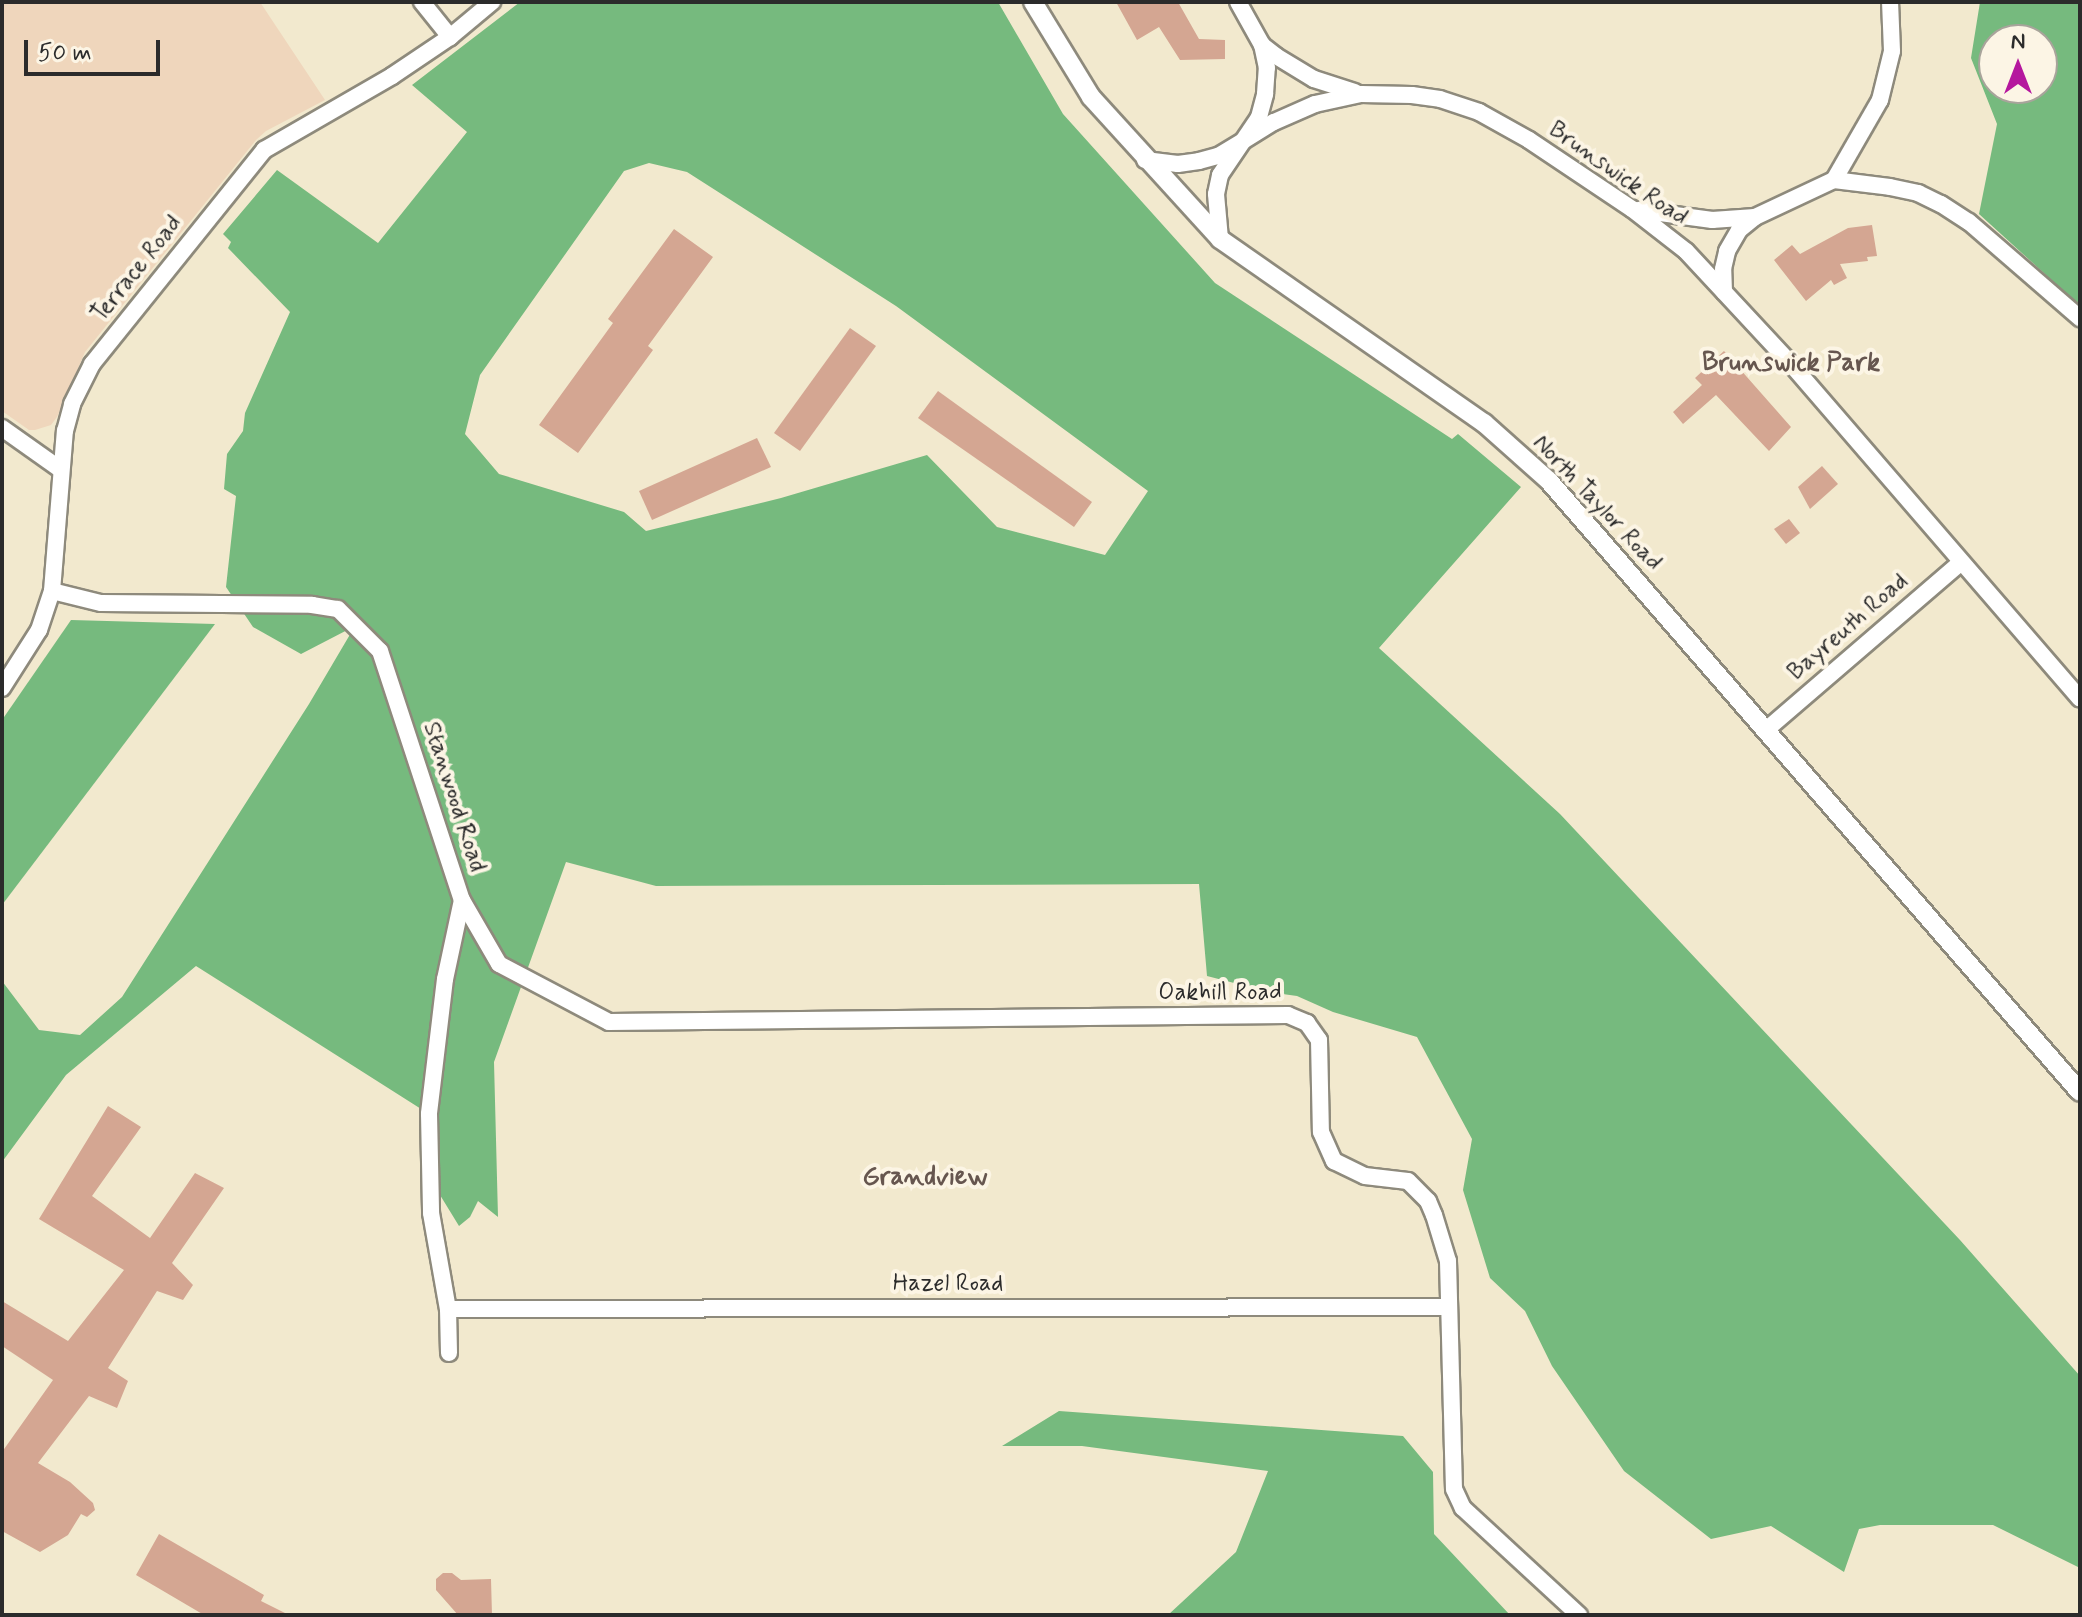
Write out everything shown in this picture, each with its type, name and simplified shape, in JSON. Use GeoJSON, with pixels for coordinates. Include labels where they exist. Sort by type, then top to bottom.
{"type":"FeatureCollection","features":[{"type":"Feature","properties":{"kind":"street"},"geometry":{"type":"LineString","coordinates":[[422,2],[450,37]]}},
{"type":"Feature","properties":{"kind":"street","name":"Terrace Road"},"geometry":{"type":"LineString","coordinates":[[2,688],[39,630],[52,591],[60,469],[72,404],[92,364],[264,150],[392,76],[450,37],[492,2]]}},
{"type":"Feature","properties":{"kind":"street","name":"North Taylor Road"},"geometry":{"type":"LineString","coordinates":[[1033,2],[1091,97],[1220,239],[1327,316],[1403,364],[1513,448],[1596,532],[2080,1092]]}},
{"type":"Feature","properties":{"kind":"street"},"geometry":{"type":"LineString","coordinates":[[1145,160],[1178,164],[1218,156],[1243,141],[1259,117],[1267,68],[1262,45],[1238,2]]}},
{"type":"Feature","properties":{"kind":"street"},"geometry":{"type":"LineString","coordinates":[[1834,180],[1880,100],[1892,51],[1890,2]]}},
{"type":"Feature","properties":{"kind":"street"},"geometry":{"type":"LineString","coordinates":[[1262,45],[1314,79],[1361,94]]}},
{"type":"Feature","properties":{"kind":"street","name":"Brunswick Road"},"geometry":{"type":"LineString","coordinates":[[1220,239],[1216,194],[1220,175],[1243,141],[1274,122],[1315,104],[1361,94],[1440,99],[1479,112],[1529,140],[1632,209],[1686,251],[2080,699]]}},
{"type":"Feature","properties":{"kind":"street"},"geometry":{"type":"LineString","coordinates":[[1724,292],[1723,269],[1727,251],[1739,230],[1755,217],[1834,180],[1890,187],[1941,204],[1969,222],[2080,318]]}},
{"type":"Feature","properties":{"kind":"street"},"geometry":{"type":"LineString","coordinates":[[1632,209],[1712,220],[1755,217]]}},
{"type":"Feature","properties":{"kind":"street"},"geometry":{"type":"LineString","coordinates":[[2,428],[60,469]]}},
{"type":"Feature","properties":{"kind":"street","name":"Bayreuth Road"},"geometry":{"type":"LineString","coordinates":[[1766,730],[1961,562]]}},
{"type":"Feature","properties":{"kind":"street","name":"Stanwood Road"},"geometry":{"type":"LineString","coordinates":[[52,591],[101,603],[312,605],[338,609],[380,651],[462,900],[445,979],[429,1114],[431,1213],[448,1309],[449,1353]]}},
{"type":"Feature","properties":{"kind":"street","name":"Oakhill Road"},"geometry":{"type":"LineString","coordinates":[[462,900],[499,964],[609,1022],[1288,1015],[1307,1023],[1319,1040],[1321,1132],[1334,1161],[1365,1176],[1408,1181],[1428,1201],[1448,1261],[1454,1489],[1463,1508],[1579,1615]]}},
{"type":"Feature","properties":{"kind":"street","name":"Hazel Road"},"geometry":{"type":"LineString","coordinates":[[448,1309],[1449,1307]]}},
{"type":"Feature","properties":{"kind":"shaded area"},"geometry":{"type":"Polygon","coordinates":[[[2,2],[260,2],[325,100],[266,131],[256,140],[85,352],[51,425],[35,430],[29,430],[2,411],[2,2]]]}},
{"type":"Feature","properties":{"kind":"green space"},"geometry":{"type":"Polygon","coordinates":[[[520,2],[998,2],[1063,114],[1215,283],[1452,439],[1458,434],[1521,487],[1379,648],[1560,814],[1960,1240],[2080,1376],[2080,1568],[1993,1525],[1880,1525],[1859,1529],[1844,1572],[1771,1526],[1711,1539],[1624,1471],[1552,1366],[1525,1311],[1490,1278],[1463,1190],[1472,1139],[1417,1037],[1333,1012],[1297,996],[1207,976],[1199,884],[656,886],[566,862],[494,1062],[498,1217],[478,1201],[470,1217],[459,1226],[440,1195],[429,1114],[196,966],[66,1075],[2,1162],[2,981],[39,1030],[80,1035],[122,997],[309,704],[355,626],[301,654],[253,627],[226,587],[236,496],[224,489],[227,454],[243,431],[245,413],[290,312],[228,248],[231,242],[223,234],[277,170],[378,243],[467,132],[412,85],[520,2]],[[649,163],[624,171],[480,375],[465,434],[499,474],[624,512],[646,531],[781,498],[927,455],[997,527],[1105,555],[1148,491],[896,306],[687,172],[649,163]]]}},
{"type":"Feature","properties":{"kind":"green space"},"geometry":{"type":"Polygon","coordinates":[[[1980,2],[2080,2],[2080,306],[1979,214],[1997,124],[1989,104],[2058,104],[2058,24],[1978,24],[1978,76],[1971,58],[1980,2]]]}},
{"type":"Feature","properties":{"kind":"green space"},"geometry":{"type":"Polygon","coordinates":[[[71,620],[215,624],[2,905],[2,720],[71,620]]]}},
{"type":"Feature","properties":{"kind":"green space"},"geometry":{"type":"Polygon","coordinates":[[[1059,1411],[1403,1436],[1433,1472],[1434,1534],[1510,1615],[1168,1615],[1236,1552],[1268,1471],[1082,1446],[1002,1446],[1059,1411]]]}},
{"type":"Feature","properties":{"kind":"building"},"geometry":{"type":"Polygon","coordinates":[[[1116,2],[1178,2],[1199,39],[1225,40],[1225,59],[1180,60],[1159,27],[1137,40],[1116,2]]]}},
{"type":"Feature","properties":{"kind":"building"},"geometry":{"type":"Polygon","coordinates":[[[1872,225],[1877,256],[1867,257],[1868,261],[1840,264],[1847,278],[1834,285],[1831,280],[1806,301],[1774,260],[1792,245],[1800,254],[1848,228],[1872,225]]]}},
{"type":"Feature","properties":{"kind":"building"},"geometry":{"type":"Polygon","coordinates":[[[674,229],[713,257],[648,346],[653,350],[578,453],[539,425],[613,323],[608,319],[674,229]]]}},
{"type":"Feature","properties":{"kind":"building"},"geometry":{"type":"Polygon","coordinates":[[[850,328],[876,346],[800,451],[774,433],[850,328]]]}},
{"type":"Feature","properties":{"kind":"building"},"geometry":{"type":"Polygon","coordinates":[[[1724,351],[1791,427],[1769,451],[1716,395],[1683,424],[1673,412],[1702,385],[1695,378],[1724,351]]]}},
{"type":"Feature","properties":{"kind":"building"},"geometry":{"type":"Polygon","coordinates":[[[938,391],[1092,502],[1074,527],[918,418],[938,391]]]}},
{"type":"Feature","properties":{"kind":"building"},"geometry":{"type":"Polygon","coordinates":[[[757,438],[771,467],[652,520],[639,491],[757,438]]]}},
{"type":"Feature","properties":{"kind":"building"},"geometry":{"type":"Polygon","coordinates":[[[1822,466],[1838,484],[1810,509],[1798,487],[1822,466]]]}},
{"type":"Feature","properties":{"kind":"building"},"geometry":{"type":"Polygon","coordinates":[[[1789,519],[1800,533],[1786,544],[1774,529],[1789,519]]]}},
{"type":"Feature","properties":{"kind":"building"},"geometry":{"type":"Polygon","coordinates":[[[108,1106],[141,1127],[92,1196],[150,1238],[195,1173],[224,1188],[172,1263],[193,1285],[183,1300],[157,1291],[108,1368],[128,1381],[117,1408],[89,1396],[38,1463],[70,1482],[93,1503],[95,1510],[87,1517],[81,1514],[68,1535],[40,1552],[2,1531],[2,1452],[53,1380],[2,1346],[2,1301],[68,1341],[124,1270],[39,1219],[108,1106]]]}},
{"type":"Feature","properties":{"kind":"building"},"geometry":{"type":"Polygon","coordinates":[[[159,1534],[264,1595],[261,1601],[289,1615],[204,1615],[136,1575],[159,1534]]]}},
{"type":"Feature","properties":{"kind":"building"},"geometry":{"type":"Polygon","coordinates":[[[443,1573],[452,1573],[461,1580],[491,1579],[492,1615],[458,1615],[436,1590],[436,1579],[443,1573]]]}},
{"type":"Feature","properties":{"kind":"district","name":"Brunswick Park"},"geometry":{"type":"Point","coordinates":[1791,364]}},
{"type":"Feature","properties":{"kind":"district","name":"Grandview"},"geometry":{"type":"Point","coordinates":[925,1178]}}]}
